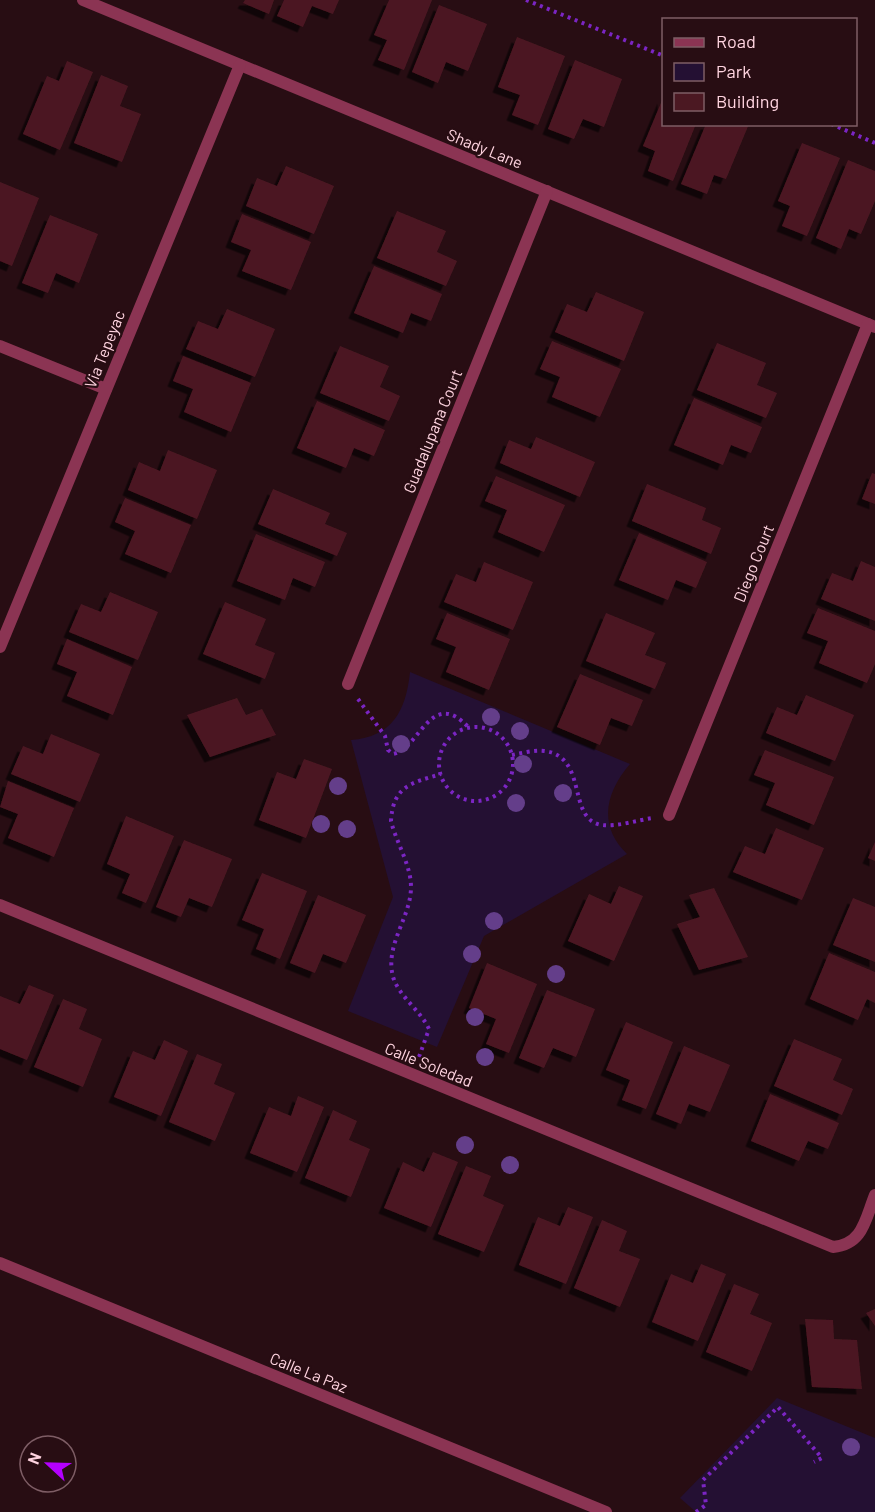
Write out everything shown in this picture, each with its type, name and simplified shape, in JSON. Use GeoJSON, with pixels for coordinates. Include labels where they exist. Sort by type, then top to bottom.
{"type":"FeatureCollection","features":[{"type":"Feature","properties":{"kind":"street","name":"Shady Lane"},"geometry":{"type":"LineString","coordinates":[[83,0],[872,325]]}},
{"type":"Feature","properties":{"kind":"street","name":"Via Tepeyac"},"geometry":{"type":"LineString","coordinates":[[0,647],[240,65]]}},
{"type":"Feature","properties":{"kind":"street","name":"Guadalupana Court"},"geometry":{"type":"LineString","coordinates":[[348,684],[547,191]]}},
{"type":"Feature","properties":{"kind":"street","name":"Diego Court"},"geometry":{"type":"LineString","coordinates":[[669,815],[872,325]]}},
{"type":"Feature","properties":{"kind":"street"},"geometry":{"type":"LineString","coordinates":[[0,346],[106,389]]}},
{"type":"Feature","properties":{"kind":"street","name":"Calle Soledad"},"geometry":{"type":"LineString","coordinates":[[0,905],[813,1240],[832,1246],[847,1246],[858,1235],[875,1195]]}},
{"type":"Feature","properties":{"kind":"street","name":"Calle La Paz"},"geometry":{"type":"LineString","coordinates":[[0,1263],[606,1512]]}},
{"type":"Feature","properties":{"kind":"path"},"geometry":{"type":"LineString","coordinates":[[526,0],[662,56]]}},
{"type":"Feature","properties":{"kind":"path"},"geometry":{"type":"LineString","coordinates":[[836,126],[875,143]]}},
{"type":"Feature","properties":{"kind":"path"},"geometry":{"type":"LineString","coordinates":[[348,684],[384,736],[388,750],[393,754],[404,751],[425,723],[440,716],[459,718],[469,728]]}},
{"type":"Feature","properties":{"kind":"path"},"geometry":{"type":"LineString","coordinates":[[469,728],[491,730],[507,744],[512,754],[510,780],[492,798],[479,801],[467,800],[455,795],[446,786],[441,774],[439,762],[448,740],[469,728]]}},
{"type":"Feature","properties":{"kind":"path"},"geometry":{"type":"LineString","coordinates":[[512,754],[545,751],[562,758],[575,777],[577,794],[584,809],[594,822],[603,825],[669,815]]}},
{"type":"Feature","properties":{"kind":"path"},"geometry":{"type":"LineString","coordinates":[[412,1075],[429,1029],[400,989],[392,972],[392,959],[411,886],[391,821],[392,811],[400,792],[408,785],[441,774]]}},
{"type":"Feature","properties":{"kind":"path"},"geometry":{"type":"LineString","coordinates":[[696,1512],[706,1505],[703,1480],[778,1407],[822,1458],[814,1462]]}},
{"type":"Feature","properties":{"kind":"green space"},"geometry":{"type":"Polygon","coordinates":[[[410,672],[630,764],[615,786],[608,809],[612,832],[627,854],[484,936],[437,1047],[348,1011],[393,897],[351,740],[377,734],[394,720],[405,699],[410,672]]]}},
{"type":"Feature","properties":{"kind":"green space"},"geometry":{"type":"Polygon","coordinates":[[[777,1398],[875,1438],[875,1512],[696,1512],[680,1498],[777,1398]]]}},
{"type":"Feature","properties":{"kind":"building"},"geometry":{"type":"Polygon","coordinates":[[[245,0],[274,0],[269,14],[243,3],[245,0]]]}},
{"type":"Feature","properties":{"kind":"building"},"geometry":{"type":"Polygon","coordinates":[[[284,0],[339,0],[333,14],[312,6],[303,27],[277,16],[284,0]]]}},
{"type":"Feature","properties":{"kind":"building"},"geometry":{"type":"Polygon","coordinates":[[[389,0],[432,0],[404,70],[378,60],[387,40],[374,35],[389,0]]]}},
{"type":"Feature","properties":{"kind":"building"},"geometry":{"type":"Polygon","coordinates":[[[439,5],[487,24],[468,71],[446,62],[438,83],[412,72],[439,5]]]}},
{"type":"Feature","properties":{"kind":"building"},"geometry":{"type":"Polygon","coordinates":[[[517,37],[565,56],[538,125],[512,115],[520,95],[498,87],[517,37]]]}},
{"type":"Feature","properties":{"kind":"building"},"geometry":{"type":"Polygon","coordinates":[[[575,60],[622,79],[604,127],[583,119],[574,139],[548,129],[575,60]]]}},
{"type":"Feature","properties":{"kind":"building"},"geometry":{"type":"Polygon","coordinates":[[[67,61],[93,72],[60,150],[23,134],[47,76],[59,81],[67,61]]]}},
{"type":"Feature","properties":{"kind":"building"},"geometry":{"type":"Polygon","coordinates":[[[101,75],[128,86],[120,106],[141,114],[122,162],[74,143],[101,75]]]}},
{"type":"Feature","properties":{"kind":"building"},"geometry":{"type":"Polygon","coordinates":[[[662,100],[662,126],[695,126],[673,181],[648,171],[655,151],[643,146],[662,100]]]}},
{"type":"Feature","properties":{"kind":"building"},"geometry":{"type":"Polygon","coordinates":[[[705,126],[748,126],[726,179],[714,175],[707,194],[681,184],[705,126]]]}},
{"type":"Feature","properties":{"kind":"building"},"geometry":{"type":"Polygon","coordinates":[[[802,143],[840,158],[807,236],[782,226],[790,206],[778,201],[802,143]]]}},
{"type":"Feature","properties":{"kind":"building"},"geometry":{"type":"Polygon","coordinates":[[[848,160],[875,171],[875,201],[861,234],[849,229],[841,249],[816,238],[848,160]]]}},
{"type":"Feature","properties":{"kind":"building"},"geometry":{"type":"Polygon","coordinates":[[[286,166],[334,186],[314,234],[246,206],[257,178],[277,186],[286,166]]]}},
{"type":"Feature","properties":{"kind":"building"},"geometry":{"type":"Polygon","coordinates":[[[0,182],[39,198],[12,266],[0,261],[0,182]]]}},
{"type":"Feature","properties":{"kind":"building"},"geometry":{"type":"Polygon","coordinates":[[[397,211],[446,231],[437,252],[457,261],[446,286],[377,258],[397,211]]]}},
{"type":"Feature","properties":{"kind":"building"},"geometry":{"type":"Polygon","coordinates":[[[242,214],[311,242],[291,290],[242,271],[251,250],[231,242],[242,214]]]}},
{"type":"Feature","properties":{"kind":"building"},"geometry":{"type":"Polygon","coordinates":[[[50,215],[98,234],[79,283],[56,273],[48,293],[22,283],[50,215]]]}},
{"type":"Feature","properties":{"kind":"building"},"geometry":{"type":"Polygon","coordinates":[[[374,266],[442,294],[431,321],[411,313],[403,333],[354,313],[374,266]]]}},
{"type":"Feature","properties":{"kind":"building"},"geometry":{"type":"Polygon","coordinates":[[[596,292],[644,312],[624,361],[555,332],[567,304],[587,312],[596,292]]]}},
{"type":"Feature","properties":{"kind":"building"},"geometry":{"type":"Polygon","coordinates":[[[227,309],[275,329],[255,377],[186,349],[198,321],[218,329],[227,309]]]}},
{"type":"Feature","properties":{"kind":"building"},"geometry":{"type":"Polygon","coordinates":[[[552,341],[621,369],[600,417],[552,397],[560,377],[540,369],[552,341]]]}},
{"type":"Feature","properties":{"kind":"building"},"geometry":{"type":"Polygon","coordinates":[[[717,343],[766,363],[757,385],[777,393],[766,418],[697,390],[717,343]]]}},
{"type":"Feature","properties":{"kind":"building"},"geometry":{"type":"Polygon","coordinates":[[[340,346],[389,366],[380,387],[400,396],[389,421],[320,393],[340,346]]]}},
{"type":"Feature","properties":{"kind":"building"},"geometry":{"type":"Polygon","coordinates":[[[183,356],[251,383],[231,432],[184,412],[193,389],[173,381],[183,356]]]}},
{"type":"Feature","properties":{"kind":"building"},"geometry":{"type":"Polygon","coordinates":[[[694,398],[762,427],[751,453],[731,445],[723,465],[674,445],[694,398]]]}},
{"type":"Feature","properties":{"kind":"building"},"geometry":{"type":"Polygon","coordinates":[[[317,401],[385,430],[374,456],[354,448],[346,468],[297,448],[317,401]]]}},
{"type":"Feature","properties":{"kind":"building"},"geometry":{"type":"Polygon","coordinates":[[[536,437],[595,462],[580,497],[500,463],[509,440],[531,449],[536,437]]]}},
{"type":"Feature","properties":{"kind":"building"},"geometry":{"type":"Polygon","coordinates":[[[168,450],[217,470],[197,519],[128,490],[139,462],[160,471],[168,450]]]}},
{"type":"Feature","properties":{"kind":"building"},"geometry":{"type":"Polygon","coordinates":[[[872,473],[875,474],[875,504],[862,499],[872,473]]]}},
{"type":"Feature","properties":{"kind":"building"},"geometry":{"type":"Polygon","coordinates":[[[496,476],[565,505],[544,552],[498,532],[507,510],[485,501],[496,476]]]}},
{"type":"Feature","properties":{"kind":"building"},"geometry":{"type":"Polygon","coordinates":[[[647,484],[706,508],[702,520],[721,528],[711,554],[632,521],[647,484]]]}},
{"type":"Feature","properties":{"kind":"building"},"geometry":{"type":"Polygon","coordinates":[[[273,489],[330,513],[325,524],[347,533],[337,556],[258,524],[273,489]]]}},
{"type":"Feature","properties":{"kind":"building"},"geometry":{"type":"Polygon","coordinates":[[[125,498],[191,525],[171,573],[125,554],[135,531],[115,522],[125,498]]]}},
{"type":"Feature","properties":{"kind":"building"},"geometry":{"type":"Polygon","coordinates":[[[639,533],[707,562],[696,588],[676,580],[668,600],[619,580],[639,533]]]}},
{"type":"Feature","properties":{"kind":"building"},"geometry":{"type":"Polygon","coordinates":[[[256,534],[325,562],[315,587],[293,578],[285,600],[237,581],[256,534]]]}},
{"type":"Feature","properties":{"kind":"building"},"geometry":{"type":"Polygon","coordinates":[[[861,561],[875,567],[875,621],[821,599],[832,573],[853,581],[861,561]]]}},
{"type":"Feature","properties":{"kind":"building"},"geometry":{"type":"Polygon","coordinates":[[[484,562],[533,582],[513,630],[444,602],[456,574],[476,582],[484,562]]]}},
{"type":"Feature","properties":{"kind":"building"},"geometry":{"type":"Polygon","coordinates":[[[110,592],[158,612],[138,660],[69,632],[81,604],[101,612],[110,592]]]}},
{"type":"Feature","properties":{"kind":"building"},"geometry":{"type":"Polygon","coordinates":[[[225,602],[266,619],[255,645],[275,653],[265,679],[203,654],[225,602]]]}},
{"type":"Feature","properties":{"kind":"building"},"geometry":{"type":"Polygon","coordinates":[[[818,608],[875,631],[875,664],[867,683],[819,663],[828,641],[807,633],[818,608]]]}},
{"type":"Feature","properties":{"kind":"building"},"geometry":{"type":"Polygon","coordinates":[[[447,613],[510,639],[489,690],[446,672],[456,647],[436,639],[447,613]]]}},
{"type":"Feature","properties":{"kind":"building"},"geometry":{"type":"Polygon","coordinates":[[[606,613],[655,633],[645,655],[666,663],[655,689],[586,661],[606,613]]]}},
{"type":"Feature","properties":{"kind":"building"},"geometry":{"type":"Polygon","coordinates":[[[67,639],[132,667],[113,715],[67,696],[77,672],[57,664],[67,639]]]}},
{"type":"Feature","properties":{"kind":"building"},"geometry":{"type":"Polygon","coordinates":[[[580,674],[643,700],[632,726],[611,718],[600,745],[557,727],[580,674]]]}},
{"type":"Feature","properties":{"kind":"building"},"geometry":{"type":"Polygon","coordinates":[[[806,695],[854,715],[835,761],[766,733],[777,707],[797,715],[806,695]]]}},
{"type":"Feature","properties":{"kind":"building"},"geometry":{"type":"Polygon","coordinates":[[[237,698],[246,715],[262,709],[276,735],[210,757],[187,715],[237,698]]]}},
{"type":"Feature","properties":{"kind":"building"},"geometry":{"type":"Polygon","coordinates":[[[51,734],[100,754],[80,802],[11,774],[23,746],[43,754],[51,734]]]}},
{"type":"Feature","properties":{"kind":"building"},"geometry":{"type":"Polygon","coordinates":[[[765,750],[834,777],[814,825],[766,805],[775,783],[754,775],[765,750]]]}},
{"type":"Feature","properties":{"kind":"building"},"geometry":{"type":"Polygon","coordinates":[[[304,759],[332,769],[306,838],[259,820],[277,772],[296,779],[304,759]]]}},
{"type":"Feature","properties":{"kind":"building"},"geometry":{"type":"Polygon","coordinates":[[[8,781],[74,808],[54,857],[8,838],[18,814],[0,807],[8,781]]]}},
{"type":"Feature","properties":{"kind":"building"},"geometry":{"type":"Polygon","coordinates":[[[126,816],[174,836],[146,903],[122,893],[130,874],[107,864],[126,816]]]}},
{"type":"Feature","properties":{"kind":"building"},"geometry":{"type":"Polygon","coordinates":[[[776,828],[824,848],[802,900],[733,872],[745,846],[765,854],[776,828]]]}},
{"type":"Feature","properties":{"kind":"building"},"geometry":{"type":"Polygon","coordinates":[[[184,840],[232,859],[212,907],[189,898],[181,917],[156,907],[184,840]]]}},
{"type":"Feature","properties":{"kind":"building"},"geometry":{"type":"Polygon","coordinates":[[[875,842],[875,861],[868,858],[875,842]]]}},
{"type":"Feature","properties":{"kind":"building"},"geometry":{"type":"Polygon","coordinates":[[[262,873],[307,891],[280,959],[256,949],[264,929],[242,920],[262,873]]]}},
{"type":"Feature","properties":{"kind":"building"},"geometry":{"type":"Polygon","coordinates":[[[619,886],[643,896],[614,961],[568,941],[589,894],[611,904],[619,886]]]}},
{"type":"Feature","properties":{"kind":"building"},"geometry":{"type":"Polygon","coordinates":[[[714,888],[748,957],[699,970],[677,924],[700,917],[689,895],[714,888]]]}},
{"type":"Feature","properties":{"kind":"building"},"geometry":{"type":"Polygon","coordinates":[[[318,895],[366,915],[346,963],[323,954],[315,973],[290,963],[318,895]]]}},
{"type":"Feature","properties":{"kind":"building"},"geometry":{"type":"Polygon","coordinates":[[[853,898],[875,907],[875,962],[833,945],[853,898]]]}},
{"type":"Feature","properties":{"kind":"building"},"geometry":{"type":"Polygon","coordinates":[[[829,953],[875,972],[875,1003],[867,999],[858,1020],[810,999],[829,953]]]}},
{"type":"Feature","properties":{"kind":"building"},"geometry":{"type":"Polygon","coordinates":[[[487,963],[537,984],[509,1053],[486,1044],[496,1019],[469,1008],[487,963]]]}},
{"type":"Feature","properties":{"kind":"building"},"geometry":{"type":"Polygon","coordinates":[[[29,985],[54,995],[27,1060],[0,1049],[0,996],[20,1004],[29,985]]]}},
{"type":"Feature","properties":{"kind":"building"},"geometry":{"type":"Polygon","coordinates":[[[547,990],[595,1009],[576,1057],[553,1048],[544,1068],[519,1058],[547,990]]]}},
{"type":"Feature","properties":{"kind":"building"},"geometry":{"type":"Polygon","coordinates":[[[63,999],[87,1009],[79,1029],[102,1039],[83,1087],[34,1067],[63,999]]]}},
{"type":"Feature","properties":{"kind":"building"},"geometry":{"type":"Polygon","coordinates":[[[626,1022],[673,1042],[646,1109],[622,1100],[630,1080],[606,1070],[626,1022]]]}},
{"type":"Feature","properties":{"kind":"building"},"geometry":{"type":"Polygon","coordinates":[[[794,1039],[842,1059],[833,1080],[853,1089],[842,1115],[774,1086],[794,1039]]]}},
{"type":"Feature","properties":{"kind":"building"},"geometry":{"type":"Polygon","coordinates":[[[164,1040],[188,1051],[161,1116],[114,1097],[133,1051],[155,1060],[164,1040]]]}},
{"type":"Feature","properties":{"kind":"building"},"geometry":{"type":"Polygon","coordinates":[[[684,1046],[730,1065],[710,1112],[689,1104],[681,1124],[656,1114],[684,1046]]]}},
{"type":"Feature","properties":{"kind":"building"},"geometry":{"type":"Polygon","coordinates":[[[197,1054],[222,1064],[214,1084],[235,1093],[215,1141],[169,1122],[197,1054]]]}},
{"type":"Feature","properties":{"kind":"building"},"geometry":{"type":"Polygon","coordinates":[[[770,1094],[839,1123],[828,1149],[808,1141],[799,1161],[751,1141],[770,1094]]]}},
{"type":"Feature","properties":{"kind":"building"},"geometry":{"type":"Polygon","coordinates":[[[298,1096],[324,1107],[297,1172],[250,1153],[269,1107],[291,1116],[298,1096]]]}},
{"type":"Feature","properties":{"kind":"building"},"geometry":{"type":"Polygon","coordinates":[[[333,1110],[357,1121],[349,1140],[370,1149],[351,1197],[305,1178],[333,1110]]]}},
{"type":"Feature","properties":{"kind":"building"},"geometry":{"type":"Polygon","coordinates":[[[433,1152],[458,1162],[431,1227],[384,1208],[403,1162],[424,1172],[433,1152]]]}},
{"type":"Feature","properties":{"kind":"building"},"geometry":{"type":"Polygon","coordinates":[[[466,1166],[491,1176],[483,1196],[504,1205],[484,1252],[438,1234],[466,1166]]]}},
{"type":"Feature","properties":{"kind":"building"},"geometry":{"type":"Polygon","coordinates":[[[568,1207],[593,1217],[566,1284],[519,1265],[538,1217],[560,1226],[568,1207]]]}},
{"type":"Feature","properties":{"kind":"building"},"geometry":{"type":"Polygon","coordinates":[[[602,1220],[627,1231],[619,1251],[640,1259],[620,1307],[574,1288],[602,1220]]]}},
{"type":"Feature","properties":{"kind":"building"},"geometry":{"type":"Polygon","coordinates":[[[701,1264],[726,1274],[698,1341],[652,1322],[671,1274],[693,1283],[701,1264]]]}},
{"type":"Feature","properties":{"kind":"building"},"geometry":{"type":"Polygon","coordinates":[[[734,1284],[759,1294],[750,1314],[772,1323],[752,1371],[706,1352],[734,1284]]]}},
{"type":"Feature","properties":{"kind":"building"},"geometry":{"type":"Polygon","coordinates":[[[875,1309],[875,1326],[866,1313],[875,1309]]]}},
{"type":"Feature","properties":{"kind":"building"},"geometry":{"type":"Polygon","coordinates":[[[805,1319],[833,1320],[834,1339],[857,1340],[862,1389],[812,1387],[805,1319]]]}}]}
